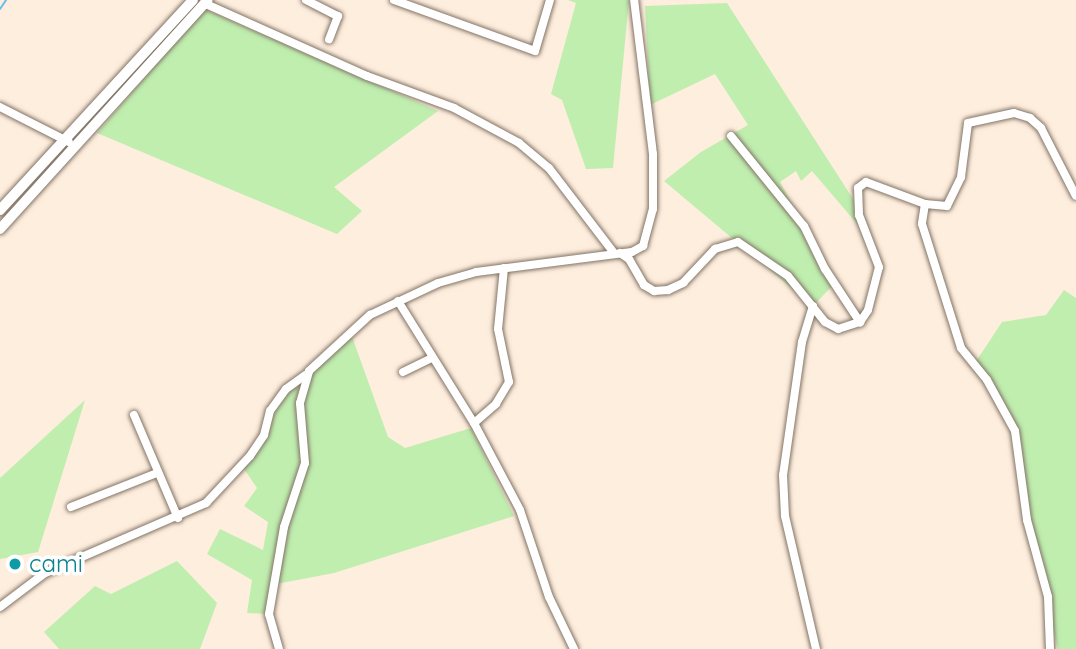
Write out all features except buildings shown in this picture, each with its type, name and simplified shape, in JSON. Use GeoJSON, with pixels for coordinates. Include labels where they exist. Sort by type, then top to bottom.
{"type":"FeatureCollection","features":[{"type":"Feature","properties":{"kind":"main road"},"geometry":{"type":"LineString","coordinates":[[0,209],[193,0]]}},
{"type":"Feature","properties":{"kind":"main road"},"geometry":{"type":"LineString","coordinates":[[0,229],[207,2]]}},
{"type":"Feature","properties":{"kind":"street"},"geometry":{"type":"LineString","coordinates":[[306,0],[338,16],[329,39]]}},
{"type":"Feature","properties":{"kind":"street"},"geometry":{"type":"LineString","coordinates":[[394,0],[535,51],[550,0]]}},
{"type":"Feature","properties":{"kind":"street"},"geometry":{"type":"LineString","coordinates":[[633,264],[643,246],[653,209],[653,154],[634,0]]}},
{"type":"Feature","properties":{"kind":"street"},"geometry":{"type":"LineString","coordinates":[[207,2],[366,76],[438,100],[519,143],[549,168],[617,253],[633,264],[644,285],[654,291],[668,290],[683,283],[715,249],[738,242],[788,276],[825,322],[838,329],[860,322],[875,290],[879,267],[859,215],[858,188],[866,182],[925,204],[947,206],[956,194],[968,123],[1014,113],[1041,128],[1076,196]]}},
{"type":"Feature","properties":{"kind":"street"},"geometry":{"type":"LineString","coordinates":[[0,107],[75,146]]}},
{"type":"Feature","properties":{"kind":"street"},"geometry":{"type":"LineString","coordinates":[[732,136],[804,226],[825,269],[860,322]]}},
{"type":"Feature","properties":{"kind":"street"},"geometry":{"type":"LineString","coordinates":[[925,204],[922,224],[961,348],[987,380],[1015,431],[1027,520],[1048,597],[1050,649]]}},
{"type":"Feature","properties":{"kind":"street"},"geometry":{"type":"LineString","coordinates":[[0,607],[45,573],[178,518],[206,503],[250,456],[264,435],[270,411],[286,389],[370,315],[439,283],[504,268],[617,253],[643,246]]}},
{"type":"Feature","properties":{"kind":"street"},"geometry":{"type":"LineString","coordinates":[[474,423],[496,404],[509,382],[498,329],[504,268]]}},
{"type":"Feature","properties":{"kind":"street"},"geometry":{"type":"LineString","coordinates":[[398,300],[474,423],[520,510],[549,597],[574,649]]}},
{"type":"Feature","properties":{"kind":"street"},"geometry":{"type":"LineString","coordinates":[[813,306],[802,341],[783,475],[785,516],[816,649]]}},
{"type":"Feature","properties":{"kind":"street"},"geometry":{"type":"LineString","coordinates":[[403,372],[432,358]]}},
{"type":"Feature","properties":{"kind":"street"},"geometry":{"type":"LineString","coordinates":[[279,649],[269,614],[284,527],[305,463],[300,403],[309,371]]}},
{"type":"Feature","properties":{"kind":"street"},"geometry":{"type":"LineString","coordinates":[[134,415],[178,518]]}},
{"type":"Feature","properties":{"kind":"street"},"geometry":{"type":"LineString","coordinates":[[71,508],[157,473]]}},
{"type":"Feature","properties":{"kind":"green space"},"geometry":{"type":"Polygon","coordinates":[[[568,0],[629,0],[613,168],[586,169],[562,100],[551,94],[576,3],[568,0]]]}},
{"type":"Feature","properties":{"kind":"green space"},"geometry":{"type":"Polygon","coordinates":[[[727,3],[855,202],[870,239],[812,171],[801,181],[796,171],[780,182],[834,284],[813,306],[664,181],[701,152],[748,125],[715,74],[650,105],[645,6],[727,3]]]}},
{"type":"Feature","properties":{"kind":"green space"},"geometry":{"type":"Polygon","coordinates":[[[204,9],[438,111],[334,187],[362,211],[337,234],[97,133],[204,9]]]}},
{"type":"Feature","properties":{"kind":"green space"},"geometry":{"type":"Polygon","coordinates":[[[1064,290],[1076,298],[1076,649],[1058,649],[1036,565],[1015,431],[975,363],[1002,322],[1046,315],[1064,290]]]}},
{"type":"Feature","properties":{"kind":"green space"},"geometry":{"type":"Polygon","coordinates":[[[350,331],[388,437],[405,448],[471,428],[514,516],[334,573],[276,584],[269,614],[247,613],[252,580],[207,554],[220,529],[263,550],[268,522],[244,506],[257,488],[242,466],[264,435],[270,411],[286,389],[302,387],[309,371],[350,331]]]}},
{"type":"Feature","properties":{"kind":"green space"},"geometry":{"type":"Polygon","coordinates":[[[85,400],[38,552],[0,559],[0,478],[85,400]]]}},
{"type":"Feature","properties":{"kind":"green space"},"geometry":{"type":"Polygon","coordinates":[[[177,561],[217,603],[200,649],[59,649],[44,632],[95,586],[111,594],[177,561]]]}},
{"type":"Feature","properties":{"kind":"waterway"},"geometry":{"type":"LineString","coordinates":[[0,9],[6,0]]}},
{"type":"Feature","properties":{"kind":"place","name":"cami"},"geometry":{"type":"Point","coordinates":[15,564]}}]}
